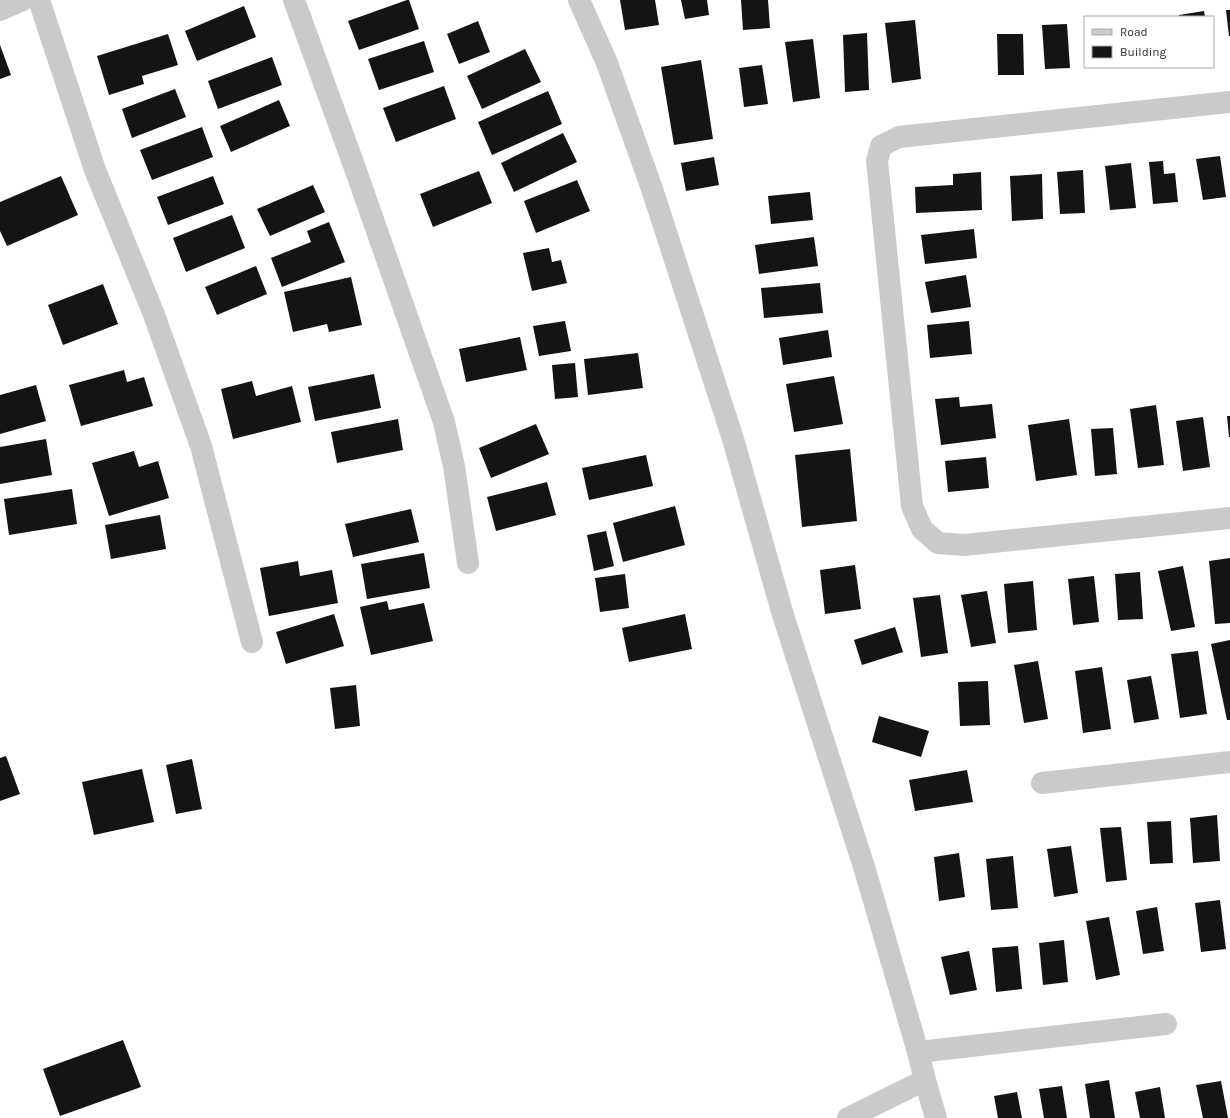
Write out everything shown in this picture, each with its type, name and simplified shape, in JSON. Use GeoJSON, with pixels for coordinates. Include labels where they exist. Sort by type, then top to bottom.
{"type":"FeatureCollection","features":[{"type":"Feature","properties":{"kind":"street"},"geometry":{"type":"LineString","coordinates":[[0,10],[22,0]]}},
{"type":"Feature","properties":{"kind":"street"},"geometry":{"type":"LineString","coordinates":[[39,0],[95,170],[154,312],[201,446],[252,642]]}},
{"type":"Feature","properties":{"kind":"street"},"geometry":{"type":"LineString","coordinates":[[294,0],[356,170],[444,422],[454,466],[468,563]]}},
{"type":"Feature","properties":{"kind":"street"},"geometry":{"type":"LineString","coordinates":[[579,0],[607,64],[652,189],[730,431],[783,615],[865,870],[936,1118]]}},
{"type":"Feature","properties":{"kind":"street"},"geometry":{"type":"LineString","coordinates":[[1230,102],[899,137],[882,146],[877,161],[912,506],[922,529],[938,543],[964,545],[1230,518]]}},
{"type":"Feature","properties":{"kind":"street"},"geometry":{"type":"LineString","coordinates":[[1042,783],[1230,762]]}},
{"type":"Feature","properties":{"kind":"street"},"geometry":{"type":"LineString","coordinates":[[918,1052],[1166,1024]]}},
{"type":"Feature","properties":{"kind":"street"},"geometry":{"type":"LineString","coordinates":[[848,1118],[925,1080]]}},
{"type":"Feature","properties":{"kind":"building"},"geometry":{"type":"Polygon","coordinates":[[[409,0],[419,29],[359,50],[348,21],[409,0]]]}},
{"type":"Feature","properties":{"kind":"building"},"geometry":{"type":"Polygon","coordinates":[[[620,0],[655,0],[659,25],[625,30],[620,0]]]}},
{"type":"Feature","properties":{"kind":"building"},"geometry":{"type":"Polygon","coordinates":[[[681,0],[707,0],[709,15],[685,19],[681,0]]]}},
{"type":"Feature","properties":{"kind":"building"},"geometry":{"type":"Polygon","coordinates":[[[741,0],[768,0],[770,28],[743,30],[741,0]]]}},
{"type":"Feature","properties":{"kind":"building"},"geometry":{"type":"Polygon","coordinates":[[[244,6],[256,37],[197,61],[185,31],[244,6]]]}},
{"type":"Feature","properties":{"kind":"building"},"geometry":{"type":"Polygon","coordinates":[[[1226,10],[1230,10],[1230,36],[1229,36],[1226,10]]]}},
{"type":"Feature","properties":{"kind":"building"},"geometry":{"type":"Polygon","coordinates":[[[1204,11],[1205,16],[1179,16],[1204,11]]]}},
{"type":"Feature","properties":{"kind":"building"},"geometry":{"type":"Polygon","coordinates":[[[915,20],[921,79],[892,83],[885,23],[915,20]]]}},
{"type":"Feature","properties":{"kind":"building"},"geometry":{"type":"Polygon","coordinates":[[[478,21],[490,52],[459,64],[447,34],[478,21]]]}},
{"type":"Feature","properties":{"kind":"building"},"geometry":{"type":"Polygon","coordinates":[[[1067,24],[1070,68],[1045,69],[1042,25],[1067,24]]]}},
{"type":"Feature","properties":{"kind":"building"},"geometry":{"type":"Polygon","coordinates":[[[867,33],[869,90],[845,92],[843,35],[867,33]]]}},
{"type":"Feature","properties":{"kind":"building"},"geometry":{"type":"Polygon","coordinates":[[[168,34],[178,65],[142,76],[144,84],[109,95],[97,56],[168,34]]]}},
{"type":"Feature","properties":{"kind":"building"},"geometry":{"type":"Polygon","coordinates":[[[997,34],[1023,34],[1024,75],[998,75],[997,34]]]}},
{"type":"Feature","properties":{"kind":"building"},"geometry":{"type":"Polygon","coordinates":[[[813,39],[820,98],[793,102],[785,42],[813,39]]]}},
{"type":"Feature","properties":{"kind":"building"},"geometry":{"type":"Polygon","coordinates":[[[424,41],[434,72],[379,90],[368,59],[424,41]]]}},
{"type":"Feature","properties":{"kind":"building"},"geometry":{"type":"Polygon","coordinates":[[[0,45],[11,75],[0,79],[0,45]]]}},
{"type":"Feature","properties":{"kind":"building"},"geometry":{"type":"Polygon","coordinates":[[[525,49],[541,82],[482,109],[467,76],[525,49]]]}},
{"type":"Feature","properties":{"kind":"building"},"geometry":{"type":"Polygon","coordinates":[[[272,57],[282,85],[218,109],[208,81],[272,57]]]}},
{"type":"Feature","properties":{"kind":"building"},"geometry":{"type":"Polygon","coordinates":[[[701,60],[713,139],[674,145],[661,67],[701,60]]]}},
{"type":"Feature","properties":{"kind":"building"},"geometry":{"type":"Polygon","coordinates":[[[762,65],[768,104],[744,107],[739,68],[762,65]]]}},
{"type":"Feature","properties":{"kind":"building"},"geometry":{"type":"Polygon","coordinates":[[[444,86],[456,119],[396,142],[383,108],[444,86]]]}},
{"type":"Feature","properties":{"kind":"building"},"geometry":{"type":"Polygon","coordinates":[[[175,89],[186,117],[132,138],[122,109],[175,89]]]}},
{"type":"Feature","properties":{"kind":"building"},"geometry":{"type":"Polygon","coordinates":[[[548,91],[562,124],[492,155],[478,122],[548,91]]]}},
{"type":"Feature","properties":{"kind":"building"},"geometry":{"type":"Polygon","coordinates":[[[279,100],[290,126],[231,152],[220,126],[279,100]]]}},
{"type":"Feature","properties":{"kind":"building"},"geometry":{"type":"Polygon","coordinates":[[[202,127],[213,157],[152,180],[140,150],[202,127]]]}},
{"type":"Feature","properties":{"kind":"building"},"geometry":{"type":"Polygon","coordinates":[[[563,133],[577,162],[514,192],[501,163],[563,133]]]}},
{"type":"Feature","properties":{"kind":"building"},"geometry":{"type":"Polygon","coordinates":[[[1220,156],[1226,197],[1203,200],[1196,159],[1220,156]]]}},
{"type":"Feature","properties":{"kind":"building"},"geometry":{"type":"Polygon","coordinates":[[[714,157],[719,185],[686,191],[681,163],[714,157]]]}},
{"type":"Feature","properties":{"kind":"building"},"geometry":{"type":"Polygon","coordinates":[[[1163,161],[1164,174],[1175,173],[1178,202],[1153,204],[1149,162],[1163,161]]]}},
{"type":"Feature","properties":{"kind":"building"},"geometry":{"type":"Polygon","coordinates":[[[1131,163],[1136,208],[1110,210],[1105,166],[1131,163]]]}},
{"type":"Feature","properties":{"kind":"building"},"geometry":{"type":"Polygon","coordinates":[[[1083,170],[1085,213],[1060,214],[1057,172],[1083,170]]]}},
{"type":"Feature","properties":{"kind":"building"},"geometry":{"type":"Polygon","coordinates":[[[479,171],[492,203],[433,227],[420,194],[479,171]]]}},
{"type":"Feature","properties":{"kind":"building"},"geometry":{"type":"Polygon","coordinates":[[[981,172],[982,210],[916,213],[915,187],[953,185],[953,174],[981,172]]]}},
{"type":"Feature","properties":{"kind":"building"},"geometry":{"type":"Polygon","coordinates":[[[1042,174],[1043,219],[1012,221],[1010,176],[1042,174]]]}},
{"type":"Feature","properties":{"kind":"building"},"geometry":{"type":"Polygon","coordinates":[[[61,176],[78,215],[7,246],[0,231],[0,202],[61,176]]]}},
{"type":"Feature","properties":{"kind":"building"},"geometry":{"type":"Polygon","coordinates":[[[213,176],[224,204],[168,225],[157,197],[213,176]]]}},
{"type":"Feature","properties":{"kind":"building"},"geometry":{"type":"Polygon","coordinates":[[[577,180],[590,211],[536,233],[524,201],[577,180]]]}},
{"type":"Feature","properties":{"kind":"building"},"geometry":{"type":"Polygon","coordinates":[[[313,185],[325,212],[270,236],[257,209],[313,185]]]}},
{"type":"Feature","properties":{"kind":"building"},"geometry":{"type":"Polygon","coordinates":[[[810,192],[813,220],[771,224],[768,196],[810,192]]]}},
{"type":"Feature","properties":{"kind":"building"},"geometry":{"type":"Polygon","coordinates":[[[232,215],[245,248],[186,272],[173,238],[232,215]]]}},
{"type":"Feature","properties":{"kind":"building"},"geometry":{"type":"Polygon","coordinates":[[[329,222],[345,262],[282,287],[271,258],[311,242],[307,231],[329,222]]]}},
{"type":"Feature","properties":{"kind":"building"},"geometry":{"type":"Polygon","coordinates":[[[974,229],[977,258],[925,264],[921,235],[974,229]]]}},
{"type":"Feature","properties":{"kind":"building"},"geometry":{"type":"Polygon","coordinates":[[[814,237],[818,266],[759,274],[755,245],[814,237]]]}},
{"type":"Feature","properties":{"kind":"building"},"geometry":{"type":"Polygon","coordinates":[[[549,248],[552,262],[561,260],[567,283],[532,291],[523,253],[549,248]]]}},
{"type":"Feature","properties":{"kind":"building"},"geometry":{"type":"Polygon","coordinates":[[[256,266],[267,294],[217,315],[205,287],[256,266]]]}},
{"type":"Feature","properties":{"kind":"building"},"geometry":{"type":"Polygon","coordinates":[[[966,275],[971,307],[931,313],[925,282],[966,275]]]}},
{"type":"Feature","properties":{"kind":"building"},"geometry":{"type":"Polygon","coordinates":[[[351,277],[362,325],[329,332],[327,324],[293,332],[284,292],[351,277]]]}},
{"type":"Feature","properties":{"kind":"building"},"geometry":{"type":"Polygon","coordinates":[[[820,283],[823,313],[764,318],[761,288],[820,283]]]}},
{"type":"Feature","properties":{"kind":"building"},"geometry":{"type":"Polygon","coordinates":[[[103,284],[118,324],[63,345],[48,305],[103,284]]]}},
{"type":"Feature","properties":{"kind":"building"},"geometry":{"type":"Polygon","coordinates":[[[565,321],[571,351],[539,356],[533,326],[565,321]]]}},
{"type":"Feature","properties":{"kind":"building"},"geometry":{"type":"Polygon","coordinates":[[[969,321],[972,354],[930,358],[927,325],[969,321]]]}},
{"type":"Feature","properties":{"kind":"building"},"geometry":{"type":"Polygon","coordinates":[[[828,330],[832,357],[783,365],[779,338],[828,330]]]}},
{"type":"Feature","properties":{"kind":"building"},"geometry":{"type":"Polygon","coordinates":[[[520,337],[527,370],[466,382],[459,349],[520,337]]]}},
{"type":"Feature","properties":{"kind":"building"},"geometry":{"type":"Polygon","coordinates":[[[638,353],[643,388],[588,395],[584,359],[638,353]]]}},
{"type":"Feature","properties":{"kind":"building"},"geometry":{"type":"Polygon","coordinates":[[[575,363],[578,397],[555,399],[552,365],[575,363]]]}},
{"type":"Feature","properties":{"kind":"building"},"geometry":{"type":"Polygon","coordinates":[[[124,370],[127,382],[144,377],[153,406],[81,426],[69,385],[124,370]]]}},
{"type":"Feature","properties":{"kind":"building"},"geometry":{"type":"Polygon","coordinates":[[[374,374],[381,408],[315,421],[308,387],[374,374]]]}},
{"type":"Feature","properties":{"kind":"building"},"geometry":{"type":"Polygon","coordinates":[[[834,376],[843,424],[794,432],[786,384],[834,376]]]}},
{"type":"Feature","properties":{"kind":"building"},"geometry":{"type":"Polygon","coordinates":[[[252,381],[256,396],[292,386],[301,422],[233,439],[221,389],[252,381]]]}},
{"type":"Feature","properties":{"kind":"building"},"geometry":{"type":"Polygon","coordinates":[[[36,385],[46,421],[0,434],[0,395],[36,385]]]}},
{"type":"Feature","properties":{"kind":"building"},"geometry":{"type":"Polygon","coordinates":[[[959,397],[960,407],[992,404],[996,438],[941,445],[935,399],[959,397]]]}},
{"type":"Feature","properties":{"kind":"building"},"geometry":{"type":"Polygon","coordinates":[[[1156,405],[1164,465],[1138,468],[1130,409],[1156,405]]]}},
{"type":"Feature","properties":{"kind":"building"},"geometry":{"type":"Polygon","coordinates":[[[1227,416],[1230,416],[1230,437],[1229,437],[1227,416]]]}},
{"type":"Feature","properties":{"kind":"building"},"geometry":{"type":"Polygon","coordinates":[[[1203,417],[1210,467],[1183,471],[1176,421],[1203,417]]]}},
{"type":"Feature","properties":{"kind":"building"},"geometry":{"type":"Polygon","coordinates":[[[398,419],[403,450],[337,463],[331,432],[398,419]]]}},
{"type":"Feature","properties":{"kind":"building"},"geometry":{"type":"Polygon","coordinates":[[[1069,419],[1077,475],[1036,481],[1028,425],[1069,419]]]}},
{"type":"Feature","properties":{"kind":"building"},"geometry":{"type":"Polygon","coordinates":[[[536,424],[549,454],[491,478],[479,448],[536,424]]]}},
{"type":"Feature","properties":{"kind":"building"},"geometry":{"type":"Polygon","coordinates":[[[1113,428],[1117,474],[1095,476],[1091,429],[1113,428]]]}},
{"type":"Feature","properties":{"kind":"building"},"geometry":{"type":"Polygon","coordinates":[[[46,439],[52,475],[0,484],[0,447],[46,439]]]}},
{"type":"Feature","properties":{"kind":"building"},"geometry":{"type":"Polygon","coordinates":[[[850,449],[857,521],[802,527],[795,455],[850,449]]]}},
{"type":"Feature","properties":{"kind":"building"},"geometry":{"type":"Polygon","coordinates":[[[134,451],[139,467],[158,461],[169,498],[109,516],[92,463],[134,451]]]}},
{"type":"Feature","properties":{"kind":"building"},"geometry":{"type":"Polygon","coordinates":[[[646,455],[653,486],[589,500],[582,468],[646,455]]]}},
{"type":"Feature","properties":{"kind":"building"},"geometry":{"type":"Polygon","coordinates":[[[986,457],[989,488],[948,492],[945,461],[986,457]]]}},
{"type":"Feature","properties":{"kind":"building"},"geometry":{"type":"Polygon","coordinates":[[[547,482],[556,515],[496,531],[487,497],[547,482]]]}},
{"type":"Feature","properties":{"kind":"building"},"geometry":{"type":"Polygon","coordinates":[[[72,489],[77,524],[9,535],[4,499],[72,489]]]}},
{"type":"Feature","properties":{"kind":"building"},"geometry":{"type":"Polygon","coordinates":[[[675,506],[685,545],[623,562],[613,523],[675,506]]]}},
{"type":"Feature","properties":{"kind":"building"},"geometry":{"type":"Polygon","coordinates":[[[411,509],[419,542],[353,557],[345,524],[411,509]]]}},
{"type":"Feature","properties":{"kind":"building"},"geometry":{"type":"Polygon","coordinates":[[[160,515],[166,549],[111,559],[105,525],[160,515]]]}},
{"type":"Feature","properties":{"kind":"building"},"geometry":{"type":"Polygon","coordinates":[[[606,531],[614,566],[594,571],[587,535],[606,531]]]}},
{"type":"Feature","properties":{"kind":"building"},"geometry":{"type":"Polygon","coordinates":[[[424,553],[430,588],[367,599],[361,564],[424,553]]]}},
{"type":"Feature","properties":{"kind":"building"},"geometry":{"type":"Polygon","coordinates":[[[1230,558],[1230,623],[1215,624],[1209,561],[1230,558]]]}},
{"type":"Feature","properties":{"kind":"building"},"geometry":{"type":"Polygon","coordinates":[[[298,561],[300,576],[332,570],[338,603],[269,616],[260,568],[298,561]]]}},
{"type":"Feature","properties":{"kind":"building"},"geometry":{"type":"Polygon","coordinates":[[[855,565],[861,609],[825,614],[820,570],[855,565]]]}},
{"type":"Feature","properties":{"kind":"building"},"geometry":{"type":"Polygon","coordinates":[[[1183,566],[1195,627],[1171,631],[1158,571],[1183,566]]]}},
{"type":"Feature","properties":{"kind":"building"},"geometry":{"type":"Polygon","coordinates":[[[1140,572],[1143,619],[1118,620],[1115,574],[1140,572]]]}},
{"type":"Feature","properties":{"kind":"building"},"geometry":{"type":"Polygon","coordinates":[[[625,574],[629,608],[600,612],[595,578],[625,574]]]}},
{"type":"Feature","properties":{"kind":"building"},"geometry":{"type":"Polygon","coordinates":[[[1094,576],[1099,622],[1073,625],[1068,579],[1094,576]]]}},
{"type":"Feature","properties":{"kind":"building"},"geometry":{"type":"Polygon","coordinates":[[[1033,581],[1037,630],[1008,633],[1004,584],[1033,581]]]}},
{"type":"Feature","properties":{"kind":"building"},"geometry":{"type":"Polygon","coordinates":[[[987,591],[996,643],[971,647],[961,595],[987,591]]]}},
{"type":"Feature","properties":{"kind":"building"},"geometry":{"type":"Polygon","coordinates":[[[940,595],[948,653],[921,657],[913,598],[940,595]]]}},
{"type":"Feature","properties":{"kind":"building"},"geometry":{"type":"Polygon","coordinates":[[[387,601],[389,610],[424,603],[433,641],[371,655],[360,607],[387,601]]]}},
{"type":"Feature","properties":{"kind":"building"},"geometry":{"type":"Polygon","coordinates":[[[334,614],[344,646],[286,664],[276,632],[334,614]]]}},
{"type":"Feature","properties":{"kind":"building"},"geometry":{"type":"Polygon","coordinates":[[[685,614],[692,649],[629,662],[622,628],[685,614]]]}},
{"type":"Feature","properties":{"kind":"building"},"geometry":{"type":"Polygon","coordinates":[[[895,627],[903,652],[862,665],[854,640],[895,627]]]}},
{"type":"Feature","properties":{"kind":"building"},"geometry":{"type":"Polygon","coordinates":[[[1230,640],[1230,720],[1227,720],[1211,644],[1230,640]]]}},
{"type":"Feature","properties":{"kind":"building"},"geometry":{"type":"Polygon","coordinates":[[[1198,651],[1207,714],[1180,718],[1171,654],[1198,651]]]}},
{"type":"Feature","properties":{"kind":"building"},"geometry":{"type":"Polygon","coordinates":[[[1038,661],[1048,719],[1024,723],[1014,665],[1038,661]]]}},
{"type":"Feature","properties":{"kind":"building"},"geometry":{"type":"Polygon","coordinates":[[[1102,667],[1111,729],[1083,733],[1075,671],[1102,667]]]}},
{"type":"Feature","properties":{"kind":"building"},"geometry":{"type":"Polygon","coordinates":[[[1151,676],[1159,719],[1134,723],[1127,680],[1151,676]]]}},
{"type":"Feature","properties":{"kind":"building"},"geometry":{"type":"Polygon","coordinates":[[[988,681],[990,725],[960,726],[958,682],[988,681]]]}},
{"type":"Feature","properties":{"kind":"building"},"geometry":{"type":"Polygon","coordinates":[[[356,685],[360,726],[335,729],[330,688],[356,685]]]}},
{"type":"Feature","properties":{"kind":"building"},"geometry":{"type":"Polygon","coordinates":[[[879,716],[929,731],[921,757],[872,742],[879,716]]]}},
{"type":"Feature","properties":{"kind":"building"},"geometry":{"type":"Polygon","coordinates":[[[6,756],[20,794],[0,801],[0,758],[6,756]]]}},
{"type":"Feature","properties":{"kind":"building"},"geometry":{"type":"Polygon","coordinates":[[[192,759],[202,809],[176,814],[166,765],[192,759]]]}},
{"type":"Feature","properties":{"kind":"building"},"geometry":{"type":"Polygon","coordinates":[[[142,769],[154,822],[94,835],[82,782],[142,769]]]}},
{"type":"Feature","properties":{"kind":"building"},"geometry":{"type":"Polygon","coordinates":[[[967,770],[973,802],[915,811],[909,780],[967,770]]]}},
{"type":"Feature","properties":{"kind":"building"},"geometry":{"type":"Polygon","coordinates":[[[1217,815],[1220,861],[1193,863],[1190,818],[1217,815]]]}},
{"type":"Feature","properties":{"kind":"building"},"geometry":{"type":"Polygon","coordinates":[[[1171,821],[1173,863],[1150,864],[1147,822],[1171,821]]]}},
{"type":"Feature","properties":{"kind":"building"},"geometry":{"type":"Polygon","coordinates":[[[1121,827],[1127,880],[1106,882],[1100,828],[1121,827]]]}},
{"type":"Feature","properties":{"kind":"building"},"geometry":{"type":"Polygon","coordinates":[[[1071,846],[1078,893],[1054,897],[1047,849],[1071,846]]]}},
{"type":"Feature","properties":{"kind":"building"},"geometry":{"type":"Polygon","coordinates":[[[959,853],[965,897],[939,901],[934,857],[959,853]]]}},
{"type":"Feature","properties":{"kind":"building"},"geometry":{"type":"Polygon","coordinates":[[[1013,856],[1018,908],[991,910],[986,859],[1013,856]]]}},
{"type":"Feature","properties":{"kind":"building"},"geometry":{"type":"Polygon","coordinates":[[[1220,900],[1226,949],[1201,952],[1195,903],[1220,900]]]}},
{"type":"Feature","properties":{"kind":"building"},"geometry":{"type":"Polygon","coordinates":[[[1157,907],[1164,951],[1143,954],[1136,911],[1157,907]]]}},
{"type":"Feature","properties":{"kind":"building"},"geometry":{"type":"Polygon","coordinates":[[[1109,917],[1120,975],[1096,980],[1086,921],[1109,917]]]}},
{"type":"Feature","properties":{"kind":"building"},"geometry":{"type":"Polygon","coordinates":[[[1064,940],[1068,982],[1043,985],[1039,943],[1064,940]]]}},
{"type":"Feature","properties":{"kind":"building"},"geometry":{"type":"Polygon","coordinates":[[[1018,946],[1022,989],[996,992],[992,948],[1018,946]]]}},
{"type":"Feature","properties":{"kind":"building"},"geometry":{"type":"Polygon","coordinates":[[[969,951],[977,990],[950,995],[941,957],[969,951]]]}},
{"type":"Feature","properties":{"kind":"building"},"geometry":{"type":"Polygon","coordinates":[[[123,1040],[141,1087],[60,1116],[43,1069],[123,1040]]]}},
{"type":"Feature","properties":{"kind":"building"},"geometry":{"type":"Polygon","coordinates":[[[1109,1080],[1115,1118],[1090,1118],[1085,1084],[1109,1080]]]}},
{"type":"Feature","properties":{"kind":"building"},"geometry":{"type":"Polygon","coordinates":[[[1221,1081],[1228,1118],[1203,1118],[1196,1085],[1221,1081]]]}},
{"type":"Feature","properties":{"kind":"building"},"geometry":{"type":"Polygon","coordinates":[[[1062,1086],[1067,1118],[1044,1118],[1039,1089],[1062,1086]]]}},
{"type":"Feature","properties":{"kind":"building"},"geometry":{"type":"Polygon","coordinates":[[[1160,1087],[1165,1118],[1140,1118],[1135,1092],[1160,1087]]]}},
{"type":"Feature","properties":{"kind":"building"},"geometry":{"type":"Polygon","coordinates":[[[1017,1092],[1022,1118],[998,1118],[994,1096],[1017,1092]]]}}]}
